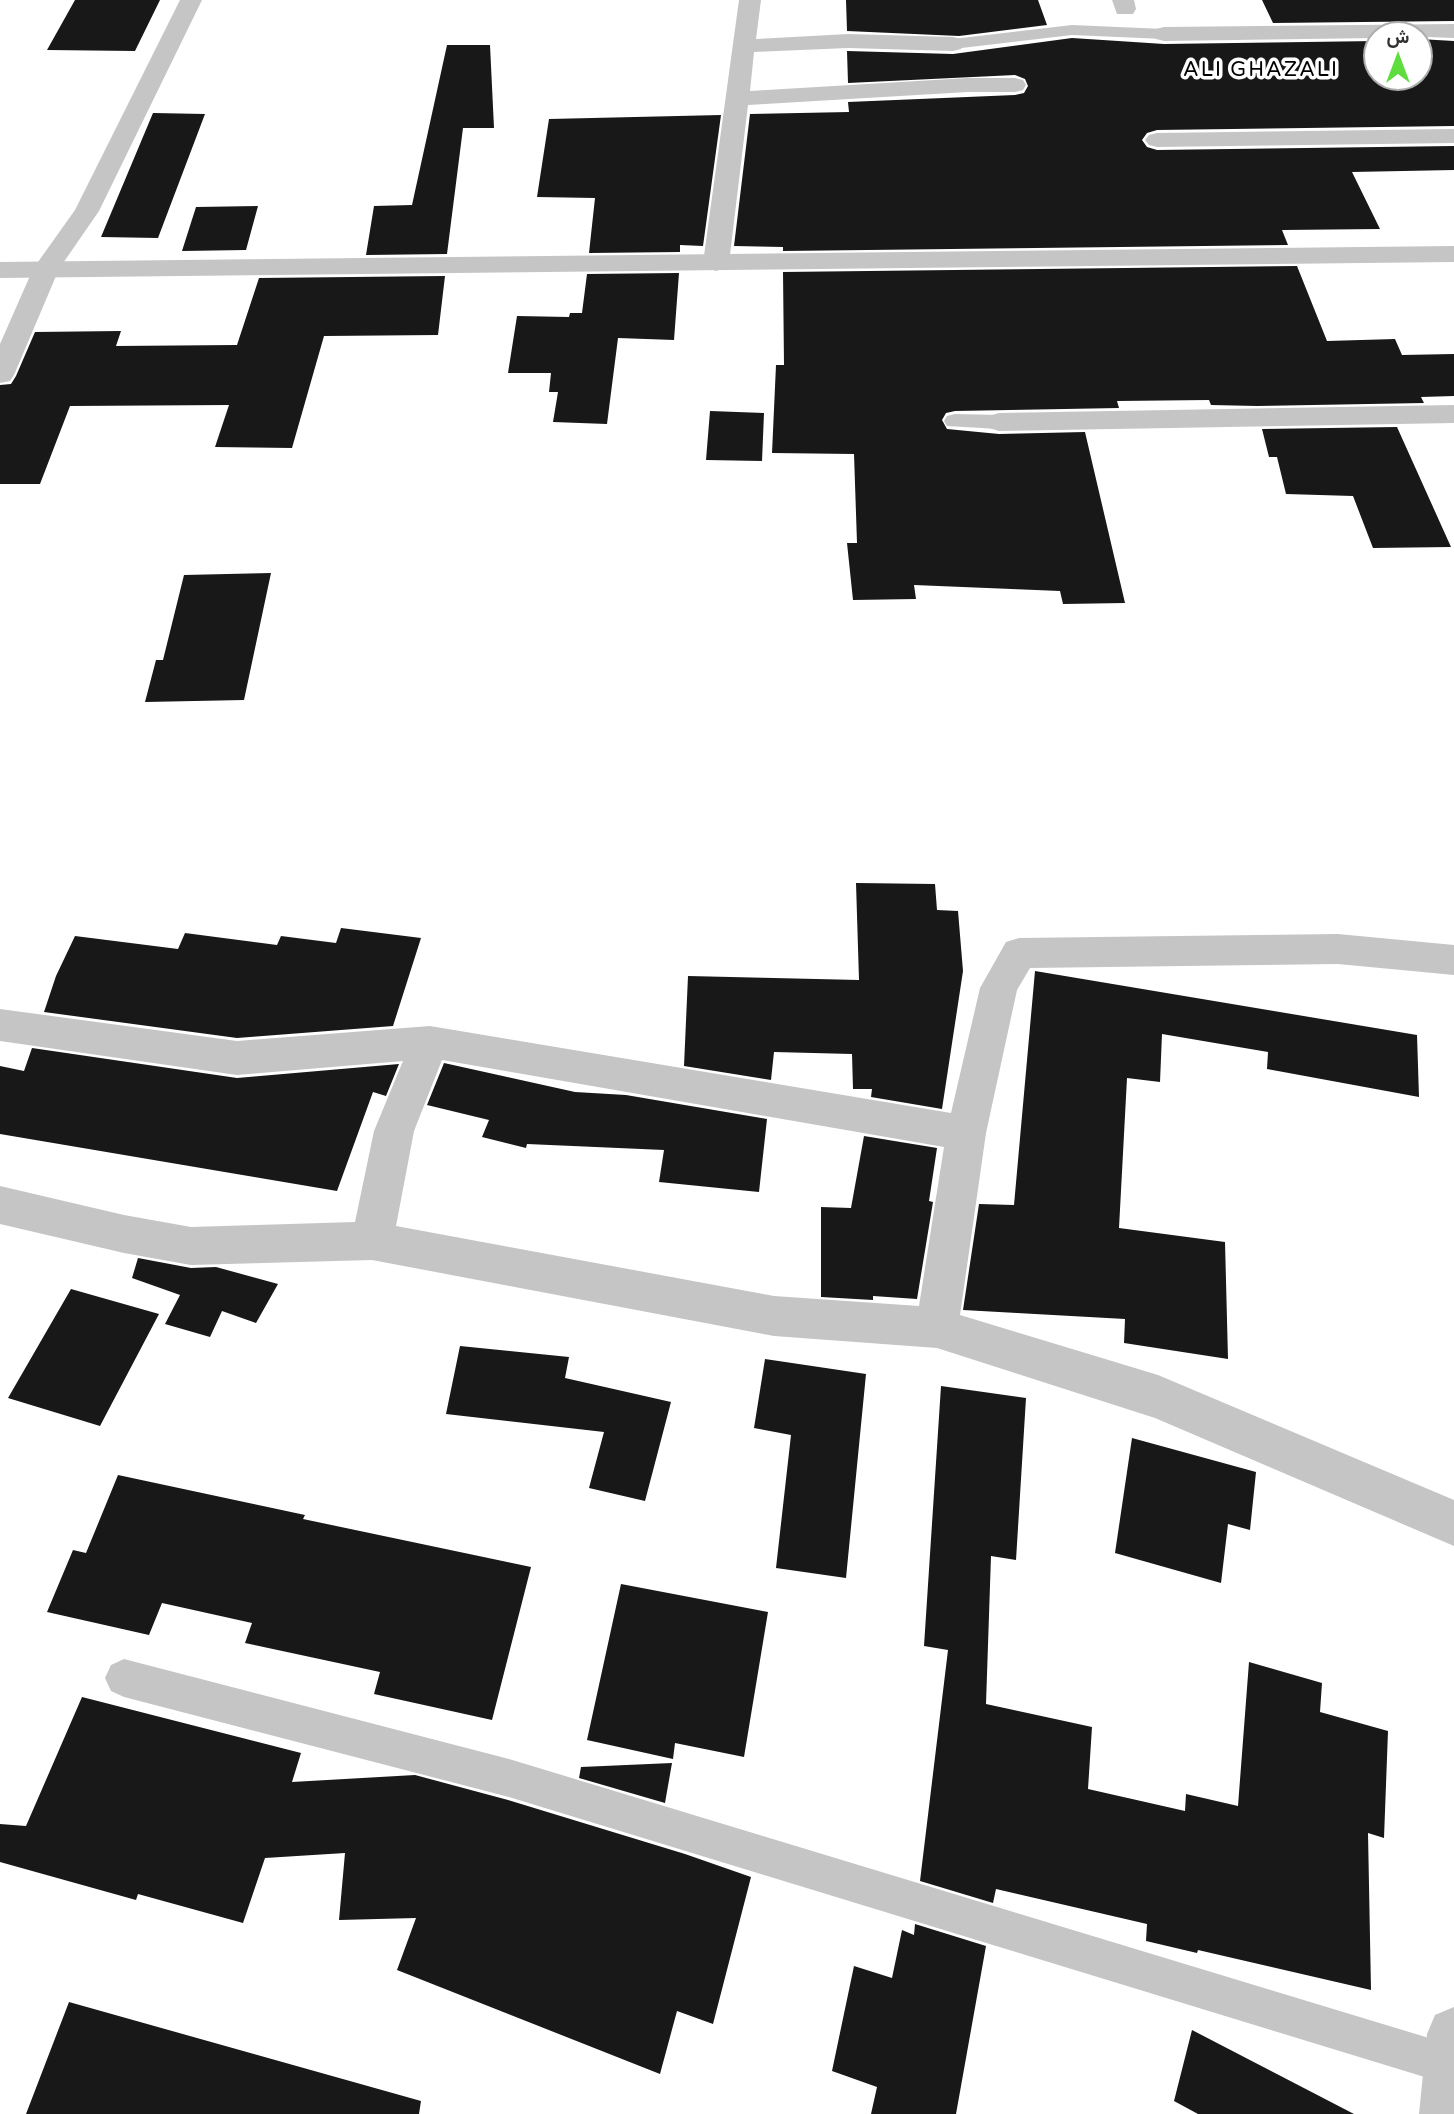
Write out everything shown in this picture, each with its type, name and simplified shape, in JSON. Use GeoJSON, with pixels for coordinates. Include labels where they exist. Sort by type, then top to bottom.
{"type":"FeatureCollection","features":[{"type":"Feature","properties":{"kind":"street"},"geometry":{"type":"LineString","coordinates":[[0,375],[46,269],[63,249],[93,199],[161,56],[191,0]]}},
{"type":"Feature","properties":{"kind":"street"},"geometry":{"type":"LineString","coordinates":[[716,263],[750,0]]}},
{"type":"Feature","properties":{"kind":"street"},"geometry":{"type":"LineString","coordinates":[[1164,34],[1454,32]]}},
{"type":"Feature","properties":{"kind":"street"},"geometry":{"type":"LineString","coordinates":[[744,46],[848,41],[953,44]]}},
{"type":"Feature","properties":{"kind":"street"},"geometry":{"type":"LineString","coordinates":[[737,99],[1015,85]]}},
{"type":"Feature","properties":{"kind":"street"},"geometry":{"type":"LineString","coordinates":[[1157,139],[1454,136]]}},
{"type":"Feature","properties":{"kind":"street"},"geometry":{"type":"LineString","coordinates":[[0,270],[1454,254]]}},
{"type":"Feature","properties":{"kind":"street"},"geometry":{"type":"LineString","coordinates":[[999,422],[1454,414]]}},
{"type":"Feature","properties":{"kind":"street"},"geometry":{"type":"LineString","coordinates":[[937,1328],[966,1133],[999,988],[1019,953],[1338,949],[1454,960]]}},
{"type":"Feature","properties":{"kind":"street"},"geometry":{"type":"LineString","coordinates":[[0,1025],[237,1058],[430,1042],[966,1133]]}},
{"type":"Feature","properties":{"kind":"street"},"geometry":{"type":"LineString","coordinates":[[372,1241],[394,1131],[430,1042]]}},
{"type":"Feature","properties":{"kind":"street"},"geometry":{"type":"LineString","coordinates":[[0,1205],[124,1234],[191,1246],[372,1241],[774,1316],[937,1328],[1157,1397],[1454,1523]]}},
{"type":"Feature","properties":{"kind":"lane"},"geometry":{"type":"LineString","coordinates":[[953,44],[1072,30],[1124,13],[1164,34]]}},
{"type":"Feature","properties":{"kind":"lane"},"geometry":{"type":"LineString","coordinates":[[955,421],[999,422]]}},
{"type":"Feature","properties":{"kind":"lane"},"geometry":{"type":"LineString","coordinates":[[124,1678],[509,1779],[1451,2071]]}},
{"type":"Feature","properties":{"kind":"building"},"geometry":{"type":"Polygon","coordinates":[[[75,0],[160,0],[135,51],[47,50],[75,0]]]}},
{"type":"Feature","properties":{"kind":"building"},"geometry":{"type":"Polygon","coordinates":[[[846,0],[1038,0],[1047,25],[959,36],[847,31],[846,0]]]}},
{"type":"Feature","properties":{"kind":"building"},"geometry":{"type":"Polygon","coordinates":[[[1262,0],[1454,0],[1454,21],[1273,23],[1262,0]]]}},
{"type":"Feature","properties":{"kind":"building"},"geometry":{"type":"Polygon","coordinates":[[[1072,38],[1164,44],[1363,41],[1363,91],[1433,91],[1433,40],[1454,41],[1454,126],[1157,130],[1147,133],[1142,140],[1147,147],[1157,150],[1454,146],[1454,170],[1352,172],[1380,229],[1282,230],[1288,245],[783,251],[783,247],[734,246],[750,114],[849,112],[848,102],[1015,95],[1024,93],[1028,86],[1025,79],[1015,75],[848,83],[847,51],[953,54],[1072,38]]]}},
{"type":"Feature","properties":{"kind":"building"},"geometry":{"type":"Polygon","coordinates":[[[447,45],[490,45],[494,128],[463,128],[447,254],[366,255],[374,206],[412,205],[447,45]]]}},
{"type":"Feature","properties":{"kind":"building"},"geometry":{"type":"Polygon","coordinates":[[[153,113],[205,114],[158,238],[101,237],[153,113]]]}},
{"type":"Feature","properties":{"kind":"building"},"geometry":{"type":"Polygon","coordinates":[[[721,115],[703,246],[680,245],[680,252],[589,253],[595,198],[537,197],[549,119],[721,115]]]}},
{"type":"Feature","properties":{"kind":"building"},"geometry":{"type":"Polygon","coordinates":[[[258,206],[246,250],[182,251],[196,207],[258,206]]]}},
{"type":"Feature","properties":{"kind":"building"},"geometry":{"type":"Polygon","coordinates":[[[1297,266],[1327,341],[1395,339],[1402,355],[1454,354],[1454,396],[1421,397],[1424,403],[1257,406],[1211,405],[1209,400],[1117,401],[1119,408],[955,411],[946,413],[942,420],[947,429],[999,434],[1085,432],[1125,603],[1063,604],[1060,591],[914,585],[916,599],[853,600],[847,543],[857,543],[854,454],[772,453],[776,365],[784,365],[783,272],[1297,266]]]}},
{"type":"Feature","properties":{"kind":"building"},"geometry":{"type":"Polygon","coordinates":[[[679,273],[674,340],[618,338],[607,424],[553,422],[558,392],[549,392],[551,373],[508,373],[517,316],[569,317],[570,313],[582,313],[587,274],[679,273]]]}},
{"type":"Feature","properties":{"kind":"building"},"geometry":{"type":"Polygon","coordinates":[[[445,276],[438,335],[324,336],[292,448],[215,447],[229,405],[70,406],[40,484],[0,484],[0,385],[11,384],[35,332],[121,331],[116,346],[237,345],[259,278],[445,276]]]}},
{"type":"Feature","properties":{"kind":"building"},"geometry":{"type":"Polygon","coordinates":[[[710,411],[764,413],[762,461],[706,460],[710,411]]]}},
{"type":"Feature","properties":{"kind":"building"},"geometry":{"type":"Polygon","coordinates":[[[1397,427],[1451,547],[1373,548],[1353,496],[1286,494],[1277,457],[1269,457],[1262,429],[1397,427]]]}},
{"type":"Feature","properties":{"kind":"building"},"geometry":{"type":"Polygon","coordinates":[[[271,573],[244,700],[145,702],[156,660],[163,660],[184,575],[271,573]]]}},
{"type":"Feature","properties":{"kind":"building"},"geometry":{"type":"Polygon","coordinates":[[[856,883],[935,884],[937,910],[958,911],[963,971],[942,1109],[871,1097],[872,1089],[853,1089],[852,1054],[774,1052],[771,1080],[684,1066],[688,976],[859,980],[856,883]]]}},
{"type":"Feature","properties":{"kind":"building"},"geometry":{"type":"Polygon","coordinates":[[[341,928],[421,938],[393,1026],[237,1038],[44,1012],[56,976],[75,936],[178,949],[185,933],[277,945],[281,936],[336,943],[341,928]]]}},
{"type":"Feature","properties":{"kind":"building"},"geometry":{"type":"Polygon","coordinates":[[[1035,971],[1417,1035],[1419,1097],[1267,1069],[1268,1052],[1162,1034],[1160,1082],[1127,1078],[1119,1228],[1225,1242],[1228,1359],[1124,1343],[1125,1319],[963,1310],[979,1204],[1014,1205],[1035,971]]]}},
{"type":"Feature","properties":{"kind":"building"},"geometry":{"type":"Polygon","coordinates":[[[32,1048],[237,1078],[399,1064],[386,1096],[373,1092],[337,1191],[0,1134],[0,1066],[24,1071],[32,1048]]]}},
{"type":"Feature","properties":{"kind":"building"},"geometry":{"type":"Polygon","coordinates":[[[444,1063],[575,1092],[626,1095],[767,1119],[759,1192],[659,1182],[664,1150],[527,1144],[526,1148],[482,1137],[489,1120],[427,1105],[444,1063]]]}},
{"type":"Feature","properties":{"kind":"building"},"geometry":{"type":"Polygon","coordinates":[[[864,1136],[937,1148],[929,1201],[933,1202],[917,1299],[821,1297],[821,1207],[851,1208],[864,1136]]]}},
{"type":"Feature","properties":{"kind":"building"},"geometry":{"type":"Polygon","coordinates":[[[138,1258],[191,1268],[216,1267],[278,1284],[256,1323],[222,1311],[210,1337],[165,1324],[180,1295],[132,1278],[138,1258]]]}},
{"type":"Feature","properties":{"kind":"building"},"geometry":{"type":"Polygon","coordinates":[[[71,1289],[159,1314],[100,1426],[8,1398],[71,1289]]]}},
{"type":"Feature","properties":{"kind":"building"},"geometry":{"type":"Polygon","coordinates":[[[460,1346],[569,1357],[565,1378],[671,1402],[645,1501],[589,1488],[604,1432],[446,1414],[460,1346]]]}},
{"type":"Feature","properties":{"kind":"building"},"geometry":{"type":"Polygon","coordinates":[[[765,1359],[866,1374],[846,1578],[776,1568],[791,1435],[754,1428],[765,1359]]]}},
{"type":"Feature","properties":{"kind":"building"},"geometry":{"type":"Polygon","coordinates":[[[941,1386],[1026,1398],[1016,1560],[991,1556],[986,1704],[1092,1727],[1088,1789],[1185,1811],[1186,1794],[1238,1806],[1249,1662],[1322,1683],[1320,1712],[1388,1731],[1384,1838],[1368,1833],[1371,1990],[1198,1950],[1197,1953],[1146,1941],[1147,1924],[996,1889],[993,1903],[920,1881],[948,1650],[924,1646],[941,1386]]]}},
{"type":"Feature","properties":{"kind":"building"},"geometry":{"type":"Polygon","coordinates":[[[1132,1438],[1256,1472],[1250,1530],[1228,1524],[1221,1583],[1115,1553],[1132,1438]]]}},
{"type":"Feature","properties":{"kind":"building"},"geometry":{"type":"Polygon","coordinates":[[[118,1475],[305,1515],[303,1519],[531,1567],[492,1720],[374,1694],[380,1672],[245,1643],[252,1623],[162,1603],[149,1635],[47,1612],[73,1550],[86,1553],[118,1475]]]}},
{"type":"Feature","properties":{"kind":"building"},"geometry":{"type":"Polygon","coordinates":[[[621,1584],[768,1612],[744,1757],[675,1743],[673,1759],[587,1740],[621,1584]]]}},
{"type":"Feature","properties":{"kind":"building"},"geometry":{"type":"Polygon","coordinates":[[[82,1697],[301,1753],[292,1782],[415,1775],[508,1800],[751,1877],[713,2024],[677,2011],[660,2074],[397,1970],[416,1918],[339,1920],[345,1853],[265,1858],[243,1923],[138,1894],[136,1900],[0,1862],[0,1824],[26,1826],[82,1697]]]}},
{"type":"Feature","properties":{"kind":"building"},"geometry":{"type":"Polygon","coordinates":[[[672,1763],[665,1803],[579,1778],[581,1767],[672,1763]]]}},
{"type":"Feature","properties":{"kind":"building"},"geometry":{"type":"Polygon","coordinates":[[[915,1924],[986,1946],[956,2114],[871,2114],[877,2087],[832,2071],[854,1966],[892,1978],[902,1930],[914,1935],[915,1924]]]}},
{"type":"Feature","properties":{"kind":"building"},"geometry":{"type":"Polygon","coordinates":[[[69,2002],[421,2101],[419,2114],[26,2114],[69,2002]]]}},
{"type":"Feature","properties":{"kind":"building"},"geometry":{"type":"Polygon","coordinates":[[[1192,2030],[1354,2114],[1198,2114],[1174,2101],[1192,2030]]]}},
{"type":"Feature","properties":{"kind":"district","name":"ALI GHAZALI"},"geometry":{"type":"Point","coordinates":[1261,70]}}]}
